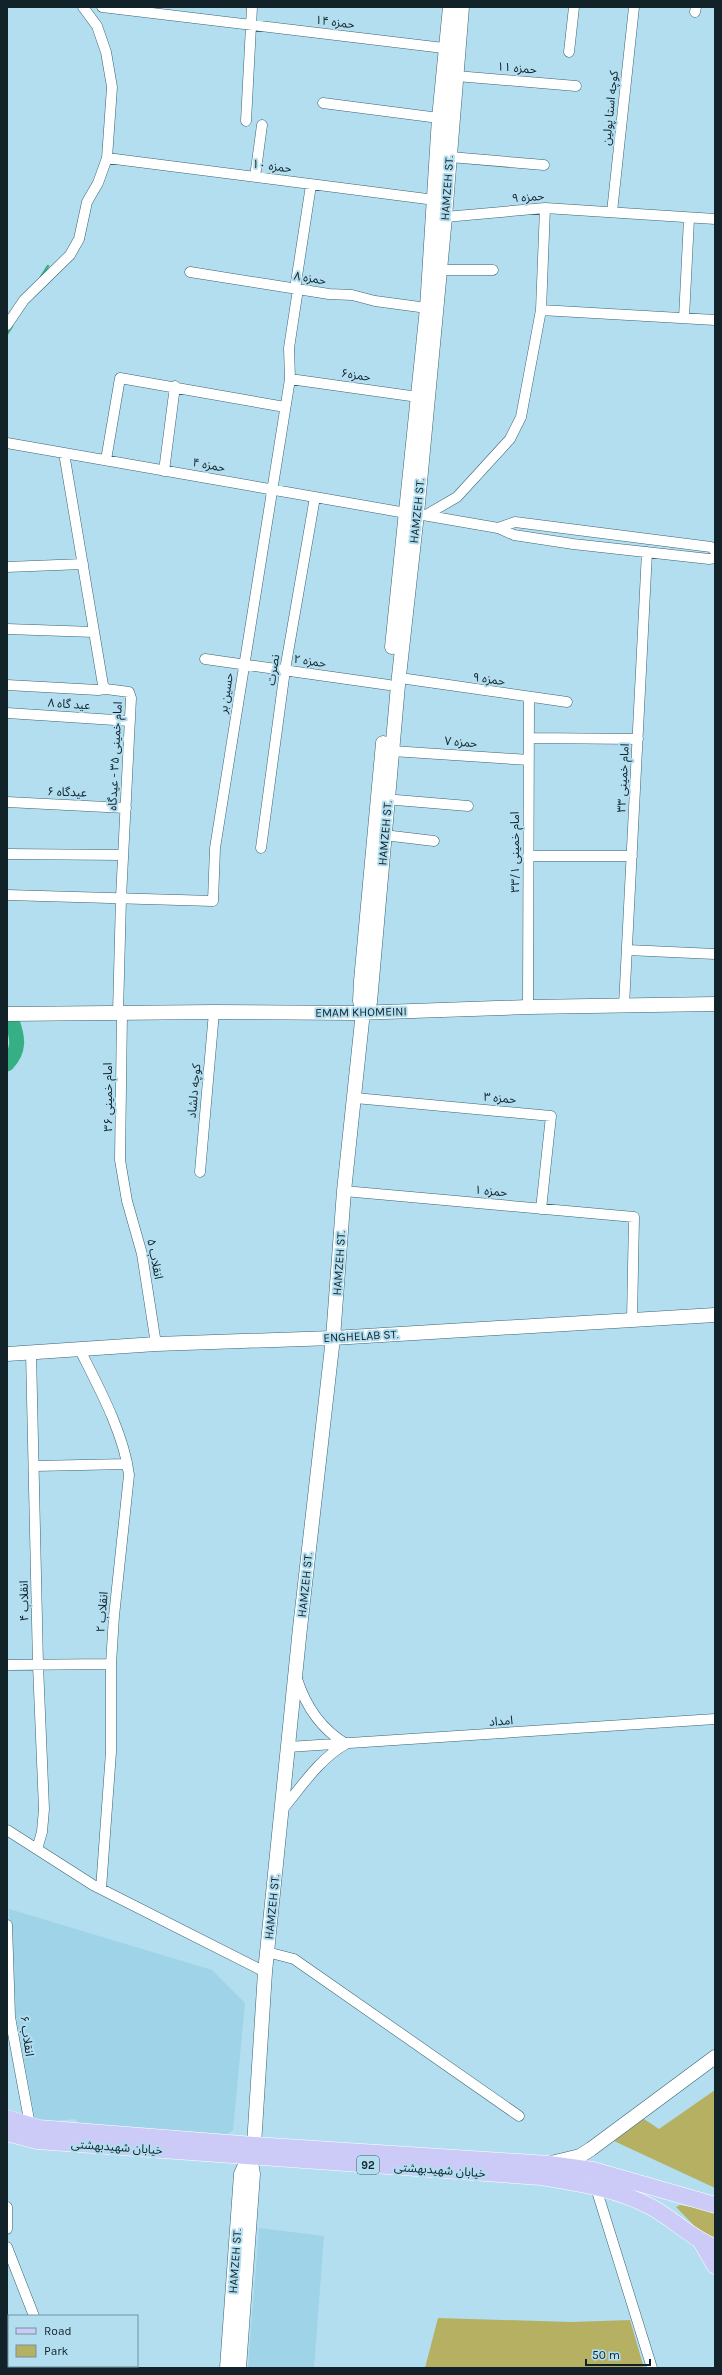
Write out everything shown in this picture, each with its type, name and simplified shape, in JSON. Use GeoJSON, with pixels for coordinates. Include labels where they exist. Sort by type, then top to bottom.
{"type":"FeatureCollection","features":[{"type":"Feature","properties":{"kind":"main road","name":"HAMZEH ST."},"geometry":{"type":"LineString","coordinates":[[416,514],[418,397],[426,308],[441,200],[450,158],[456,76],[452,49],[450,7]]}},
{"type":"Feature","properties":{"kind":"main road","name":"HAMZEH ST."},"geometry":{"type":"LineString","coordinates":[[364,1013],[360,1002],[361,981],[398,683],[445,217],[441,200],[439,118],[452,49],[462,7]]}},
{"type":"Feature","properties":{"kind":"main road","name":"HAMZEH ST."},"geometry":{"type":"LineString","coordinates":[[239,2368],[252,2174],[252,2151],[265,1972],[295,1676],[333,1338],[344,1191],[364,1013],[370,1002],[398,683]]}},
{"type":"Feature","properties":{"kind":"main road","name":"EMAM KHOMEINI"},"geometry":{"type":"LineString","coordinates":[[7,1014],[214,1012],[364,1013],[528,1007],[715,1004]]}},
{"type":"Feature","properties":{"kind":"main road","name":"ENGHELAB ST."},"geometry":{"type":"LineString","coordinates":[[7,1354],[156,1344],[333,1338],[715,1314]]}},
{"type":"Feature","properties":{"kind":"main road"},"geometry":{"type":"LineString","coordinates":[[549,2164],[580,2156],[591,2149],[715,2057]]}},
{"type":"Feature","properties":{"kind":"main road","name":"خیابان شهیدبهشتی"},"geometry":{"type":"LineString","coordinates":[[7,2118],[39,2128],[252,2151],[540,2177],[596,2188],[624,2196],[651,2207],[674,2220],[700,2240],[715,2247]]}},
{"type":"Feature","properties":{"kind":"main road","name":"خیابان شهیدبهشتی"},"geometry":{"type":"LineString","coordinates":[[7,2133],[37,2141],[549,2164],[593,2170],[657,2189],[712,2202]]}},
{"type":"Feature","properties":{"kind":"main road","name":"HAMZEH ST."},"geometry":{"type":"LineString","coordinates":[[227,2368],[241,2174],[252,2151]]}},
{"type":"Feature","properties":{"kind":"main road"},"geometry":{"type":"LineString","coordinates":[[651,2207],[658,2206],[662,2201],[657,2189]]}},
{"type":"Feature","properties":{"kind":"main road"},"geometry":{"type":"LineString","coordinates":[[700,2240],[715,2266]]}},
{"type":"Feature","properties":{"kind":"street"},"geometry":{"type":"LineString","coordinates":[[7,325],[24,300],[70,255],[79,239],[87,202],[98,183],[107,158],[112,87],[106,52],[96,26],[83,7]]}},
{"type":"Feature","properties":{"kind":"street","name":"حمزه ۱۴"},"geometry":{"type":"LineString","coordinates":[[102,7],[452,49]]}},
{"type":"Feature","properties":{"kind":"street"},"geometry":{"type":"LineString","coordinates":[[246,121],[249,24],[252,7]]}},
{"type":"Feature","properties":{"kind":"street"},"geometry":{"type":"LineString","coordinates":[[569,52],[574,7]]}},
{"type":"Feature","properties":{"kind":"street","name":"کوچه استا پولین"},"geometry":{"type":"LineString","coordinates":[[612,212],[634,7]]}},
{"type":"Feature","properties":{"kind":"street","name":"حمزه ۱۱"},"geometry":{"type":"LineString","coordinates":[[456,76],[576,86]]}},
{"type":"Feature","properties":{"kind":"street"},"geometry":{"type":"LineString","coordinates":[[322,103],[439,118]]}},
{"type":"Feature","properties":{"kind":"street"},"geometry":{"type":"LineString","coordinates":[[255,177],[262,125]]}},
{"type":"Feature","properties":{"kind":"street","name":"حمزه ۱۰"},"geometry":{"type":"LineString","coordinates":[[107,158],[441,200]]}},
{"type":"Feature","properties":{"kind":"street"},"geometry":{"type":"LineString","coordinates":[[450,158],[544,165]]}},
{"type":"Feature","properties":{"kind":"street","name":"حسین بر"},"geometry":{"type":"LineString","coordinates":[[121,898],[213,901],[215,848],[243,665],[290,379],[289,348],[311,184]]}},
{"type":"Feature","properties":{"kind":"street"},"geometry":{"type":"LineString","coordinates":[[416,514],[457,497],[510,439],[521,417],[541,310],[545,208]]}},
{"type":"Feature","properties":{"kind":"street","name":"حمزه ۹"},"geometry":{"type":"LineString","coordinates":[[445,217],[545,208],[689,219],[715,219]]}},
{"type":"Feature","properties":{"kind":"street"},"geometry":{"type":"LineString","coordinates":[[684,318],[689,219]]}},
{"type":"Feature","properties":{"kind":"street"},"geometry":{"type":"LineString","coordinates":[[445,270],[493,270]]}},
{"type":"Feature","properties":{"kind":"street","name":"حمزه ۸"},"geometry":{"type":"LineString","coordinates":[[190,272],[329,294],[352,295],[376,301],[426,308]]}},
{"type":"Feature","properties":{"kind":"street"},"geometry":{"type":"LineString","coordinates":[[541,310],[715,320]]}},
{"type":"Feature","properties":{"kind":"street"},"geometry":{"type":"LineString","coordinates":[[106,460],[120,378],[175,386],[285,407]]}},
{"type":"Feature","properties":{"kind":"street","name":"حمزه۶"},"geometry":{"type":"LineString","coordinates":[[290,379],[418,397]]}},
{"type":"Feature","properties":{"kind":"street"},"geometry":{"type":"LineString","coordinates":[[164,471],[175,386]]}},
{"type":"Feature","properties":{"kind":"street","name":"حمزه ۴"},"geometry":{"type":"LineString","coordinates":[[7,443],[416,514]]}},
{"type":"Feature","properties":{"kind":"street","name":"امام خمینی ۳۵ - عیدگاه"},"geometry":{"type":"LineString","coordinates":[[64,453],[103,685],[106,689],[130,692],[130,721],[121,898],[120,1013]]}},
{"type":"Feature","properties":{"kind":"street","name":"نصرت"},"geometry":{"type":"LineString","coordinates":[[261,848],[286,670],[315,497]]}},
{"type":"Feature","properties":{"kind":"street"},"geometry":{"type":"LineString","coordinates":[[416,514],[498,528],[514,535],[573,544],[709,559],[715,558]]}},
{"type":"Feature","properties":{"kind":"street"},"geometry":{"type":"LineString","coordinates":[[498,528],[515,522],[711,547],[715,552]]}},
{"type":"Feature","properties":{"kind":"street","name":"امام خمینی ۳۳"},"geometry":{"type":"LineString","coordinates":[[624,1006],[647,552]]}},
{"type":"Feature","properties":{"kind":"street"},"geometry":{"type":"LineString","coordinates":[[7,567],[83,564]]}},
{"type":"Feature","properties":{"kind":"street"},"geometry":{"type":"LineString","coordinates":[[7,629],[94,632]]}},
{"type":"Feature","properties":{"kind":"street","name":"حمزه ۲"},"geometry":{"type":"LineString","coordinates":[[205,659],[243,665],[398,683]]}},
{"type":"Feature","properties":{"kind":"street","name":"حمزه ۹"},"geometry":{"type":"LineString","coordinates":[[398,683],[567,702]]}},
{"type":"Feature","properties":{"kind":"street"},"geometry":{"type":"LineString","coordinates":[[7,685],[98,690],[106,689]]}},
{"type":"Feature","properties":{"kind":"street","name":"امام خمینی ۳۳/۱"},"geometry":{"type":"LineString","coordinates":[[528,1007],[529,697]]}},
{"type":"Feature","properties":{"kind":"street","name":"عید گاه ۸"},"geometry":{"type":"LineString","coordinates":[[7,713],[130,721]]}},
{"type":"Feature","properties":{"kind":"street"},"geometry":{"type":"LineString","coordinates":[[529,738],[638,739]]}},
{"type":"Feature","properties":{"kind":"street","name":"حمزه ۷"},"geometry":{"type":"LineString","coordinates":[[392,751],[529,760]]}},
{"type":"Feature","properties":{"kind":"street"},"geometry":{"type":"LineString","coordinates":[[396,800],[468,806]]}},
{"type":"Feature","properties":{"kind":"street","name":"عیدگاه ۶"},"geometry":{"type":"LineString","coordinates":[[7,802],[126,808]]}},
{"type":"Feature","properties":{"kind":"street"},"geometry":{"type":"LineString","coordinates":[[392,836],[434,841]]}},
{"type":"Feature","properties":{"kind":"street"},"geometry":{"type":"LineString","coordinates":[[7,854],[123,854]]}},
{"type":"Feature","properties":{"kind":"street"},"geometry":{"type":"LineString","coordinates":[[528,856],[632,856]]}},
{"type":"Feature","properties":{"kind":"street"},"geometry":{"type":"LineString","coordinates":[[7,895],[121,898]]}},
{"type":"Feature","properties":{"kind":"street"},"geometry":{"type":"LineString","coordinates":[[627,950],[715,954]]}},
{"type":"Feature","properties":{"kind":"street","name":"کوچه دلشاد"},"geometry":{"type":"LineString","coordinates":[[200,1172],[214,1012]]}},
{"type":"Feature","properties":{"kind":"street","name":"امام خمینی ۳۶"},"geometry":{"type":"LineString","coordinates":[[120,1013],[120,1160],[122,1181]]}},
{"type":"Feature","properties":{"kind":"street","name":"حمزه ۳"},"geometry":{"type":"LineString","coordinates":[[355,1098],[551,1116],[541,1209]]}},
{"type":"Feature","properties":{"kind":"street","name":"انقلاب ۵"},"geometry":{"type":"LineString","coordinates":[[122,1181],[142,1254],[156,1344]]}},
{"type":"Feature","properties":{"kind":"street","name":"حمزه ۱"},"geometry":{"type":"LineString","coordinates":[[344,1191],[634,1217],[632,1320]]}},
{"type":"Feature","properties":{"kind":"street","name":"انقلاب ۲"},"geometry":{"type":"LineString","coordinates":[[79,1348],[106,1405],[127,1464],[129,1475],[111,1664],[111,1752],[101,1889]]}},
{"type":"Feature","properties":{"kind":"street","name":"انقلاب ۴"},"geometry":{"type":"LineString","coordinates":[[31,1352],[35,1466],[38,1665],[44,1809],[42,1832],[37,1849]]}},
{"type":"Feature","properties":{"kind":"street"},"geometry":{"type":"LineString","coordinates":[[35,1466],[127,1464]]}},
{"type":"Feature","properties":{"kind":"street"},"geometry":{"type":"LineString","coordinates":[[7,1665],[111,1664]]}},
{"type":"Feature","properties":{"kind":"street"},"geometry":{"type":"LineString","coordinates":[[282,1809],[335,1750],[346,1744],[323,1726],[308,1706],[295,1676]]}},
{"type":"Feature","properties":{"kind":"street","name":"امداد"},"geometry":{"type":"LineString","coordinates":[[288,1747],[715,1719]]}},
{"type":"Feature","properties":{"kind":"street"},"geometry":{"type":"LineString","coordinates":[[7,1830],[101,1889],[265,1972]]}},
{"type":"Feature","properties":{"kind":"street","name":"انقلاب ۶"},"geometry":{"type":"LineString","coordinates":[[7,1925],[9,2014],[30,2125]]}},
{"type":"Feature","properties":{"kind":"street"},"geometry":{"type":"LineString","coordinates":[[267,1952],[294,1959],[519,2116]]}},
{"type":"Feature","properties":{"kind":"street"},"geometry":{"type":"LineString","coordinates":[[596,2188],[652,2368]]}},
{"type":"Feature","properties":{"kind":"street"},"geometry":{"type":"LineString","coordinates":[[7,2207],[7,2228]]}},
{"type":"Feature","properties":{"kind":"street"},"geometry":{"type":"LineString","coordinates":[[7,2247],[34,2315]]}},
{"type":"Feature","properties":{"kind":"shaded area"},"geometry":{"type":"Polygon","coordinates":[[[9,1909],[212,1970],[245,2003],[233,2130],[227,2134],[79,2125],[75,2119],[44,2122],[35,2120],[15,2010],[9,1909]]]}},
{"type":"Feature","properties":{"kind":"shaded area"},"geometry":{"type":"Polygon","coordinates":[[[259,2228],[324,2236],[314,2368],[248,2368],[259,2228]]]}},
{"type":"Feature","properties":{"kind":"green space"},"geometry":{"type":"Polygon","coordinates":[[[715,2090],[715,2188],[614,2141],[644,2119],[659,2129],[715,2090]]]}},
{"type":"Feature","properties":{"kind":"green space"},"geometry":{"type":"Polygon","coordinates":[[[680,2205],[715,2211],[715,2234],[713,2239],[707,2239],[676,2207],[680,2205]]]}},
{"type":"Feature","properties":{"kind":"green space"},"geometry":{"type":"Polygon","coordinates":[[[438,2318],[571,2322],[630,2320],[644,2368],[425,2368],[438,2318]]]}},
{"type":"Feature","properties":{"kind":"waterway"},"geometry":{"type":"LineString","coordinates":[[41,277],[48,266]]}},
{"type":"Feature","properties":{"kind":"waterway"},"geometry":{"type":"LineString","coordinates":[[7,334],[12,326]]}},
{"type":"Feature","properties":{"kind":"waterway"},"geometry":{"type":"LineString","coordinates":[[7,1064],[14,1054],[17,1044],[16,1033],[12,1021]]}}]}
